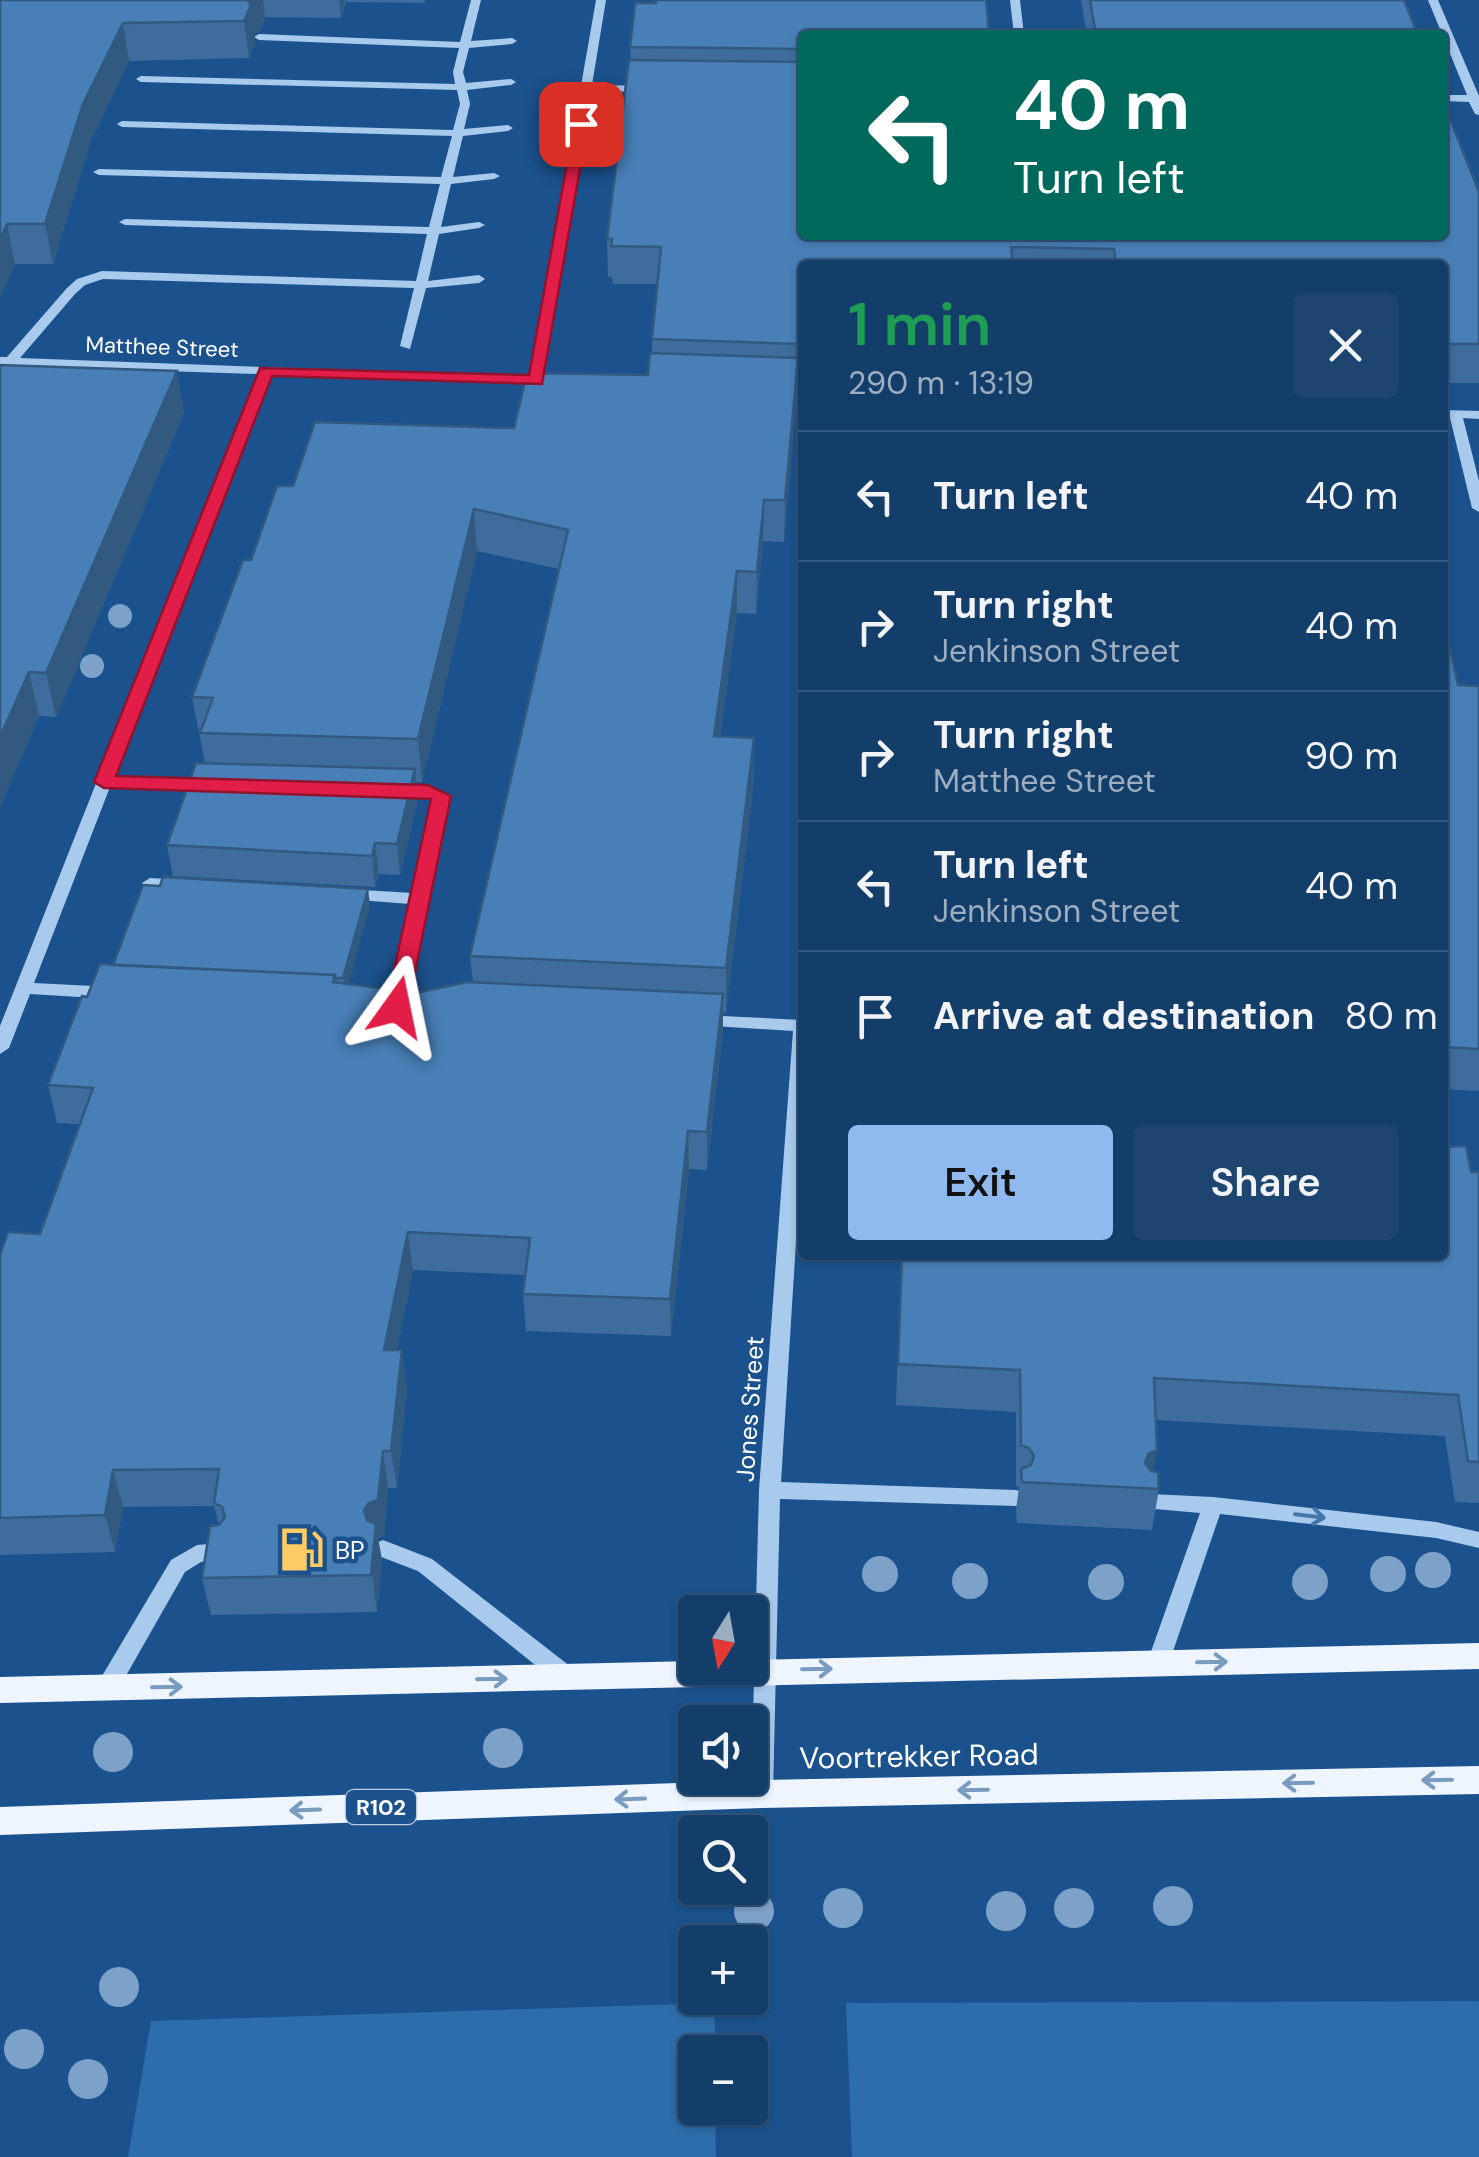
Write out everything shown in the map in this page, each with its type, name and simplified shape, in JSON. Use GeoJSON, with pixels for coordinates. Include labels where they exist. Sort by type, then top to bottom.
{"type":"FeatureCollection","features":[{"type":"Feature","properties":{"kind":"main road"},"geometry":{"type":"LineString","coordinates":[[768,1670],[1479,1656]]}},
{"type":"Feature","properties":{"kind":"main road"},"geometry":{"type":"LineString","coordinates":[[0,1690],[678,1673]]}},
{"type":"Feature","properties":{"kind":"main road","name":"Voortrekker Road"},"geometry":{"type":"LineString","coordinates":[[768,1794],[1479,1780]]}},
{"type":"Feature","properties":{"kind":"main road","name":"Voortrekker Road"},"geometry":{"type":"LineString","coordinates":[[0,1821],[734,1795]]}},
{"type":"Feature","properties":{"kind":"street"},"geometry":{"type":"LineString","coordinates":[[406,346],[465,104],[458,72],[476,0]]}},
{"type":"Feature","properties":{"kind":"street"},"geometry":{"type":"LineString","coordinates":[[536,380],[600,0]]}},
{"type":"Feature","properties":{"kind":"street"},"geometry":{"type":"LineString","coordinates":[[1015,0],[1018,30]]}},
{"type":"Feature","properties":{"kind":"street"},"geometry":{"type":"LineString","coordinates":[[1434,0],[1447,30]]}},
{"type":"Feature","properties":{"kind":"street"},"geometry":{"type":"LineString","coordinates":[[1448,33],[1479,112]]}},
{"type":"Feature","properties":{"kind":"street"},"geometry":{"type":"LineString","coordinates":[[259,38],[465,45],[512,40]]}},
{"type":"Feature","properties":{"kind":"street"},"geometry":{"type":"LineString","coordinates":[[140,80],[461,87],[512,82]]}},
{"type":"Feature","properties":{"kind":"street"},"geometry":{"type":"LineString","coordinates":[[588,88],[666,89]]}},
{"type":"Feature","properties":{"kind":"street"},"geometry":{"type":"LineString","coordinates":[[1448,98],[1476,98]]}},
{"type":"Feature","properties":{"kind":"street"},"geometry":{"type":"LineString","coordinates":[[122,124],[459,133],[508,128]]}},
{"type":"Feature","properties":{"kind":"street"},"geometry":{"type":"LineString","coordinates":[[99,172],[448,181],[494,176]]}},
{"type":"Feature","properties":{"kind":"street"},"geometry":{"type":"LineString","coordinates":[[124,222],[436,232],[478,226]]}},
{"type":"Feature","properties":{"kind":"street"},"geometry":{"type":"LineString","coordinates":[[5,361],[82,282],[102,276],[423,285],[479,280]]}},
{"type":"Feature","properties":{"kind":"street","name":"Matthee Street"},"geometry":{"type":"LineString","coordinates":[[5,361],[556,381]]}},
{"type":"Feature","properties":{"kind":"street"},"geometry":{"type":"LineString","coordinates":[[0,1048],[266,371]]}},
{"type":"Feature","properties":{"kind":"street"},"geometry":{"type":"LineString","coordinates":[[1479,415],[1449,414],[1479,508]]}},
{"type":"Feature","properties":{"kind":"street"},"geometry":{"type":"LineString","coordinates":[[104,782],[238,786]]}},
{"type":"Feature","properties":{"kind":"street"},"geometry":{"type":"LineString","coordinates":[[371,789],[428,791],[441,796],[397,1007]]}},
{"type":"Feature","properties":{"kind":"street"},"geometry":{"type":"LineString","coordinates":[[150,883],[208,886]]}},
{"type":"Feature","properties":{"kind":"street"},"geometry":{"type":"LineString","coordinates":[[324,893],[420,899]]}},
{"type":"Feature","properties":{"kind":"street"},"geometry":{"type":"LineString","coordinates":[[23,988],[141,994]]}},
{"type":"Feature","properties":{"kind":"street"},"geometry":{"type":"LineString","coordinates":[[377,1006],[416,1008]]}},
{"type":"Feature","properties":{"kind":"street"},"geometry":{"type":"LineString","coordinates":[[686,1020],[798,1027]]}},
{"type":"Feature","properties":{"kind":"street","name":"Jones Street"},"geometry":{"type":"LineString","coordinates":[[765,1595],[798,1083]]}},
{"type":"Feature","properties":{"kind":"street"},"geometry":{"type":"LineString","coordinates":[[769,1490],[1016,1498]]}},
{"type":"Feature","properties":{"kind":"street"},"geometry":{"type":"LineString","coordinates":[[1150,1502],[1213,1504],[1436,1530],[1479,1540]]}},
{"type":"Feature","properties":{"kind":"street"},"geometry":{"type":"LineString","coordinates":[[1158,1663],[1213,1504]]}},
{"type":"Feature","properties":{"kind":"street"},"geometry":{"type":"LineString","coordinates":[[383,1548],[426,1564],[567,1677]]}},
{"type":"Feature","properties":{"kind":"street"},"geometry":{"type":"LineString","coordinates":[[106,1688],[178,1566],[197,1554],[220,1552]]}},
{"type":"Feature","properties":{"kind":"shaded area"},"geometry":{"type":"Polygon","coordinates":[[[1479,2001],[1479,2157],[852,2157],[846,2003],[1479,2001]]]}},
{"type":"Feature","properties":{"kind":"shaded area"},"geometry":{"type":"Polygon","coordinates":[[[678,2004],[678,2015],[715,2015],[715,2035],[678,2035],[678,2125],[715,2125],[716,2157],[128,2157],[151,2021],[678,2004]]]}},
{"type":"Feature","properties":{"kind":"building"},"geometry":{"type":"Polygon","coordinates":[[[0,0],[247,0],[251,5],[244,21],[123,23],[83,104],[45,224],[7,224],[0,239],[0,0]]]}},
{"type":"Feature","properties":{"kind":"building"},"geometry":{"type":"Polygon","coordinates":[[[986,0],[989,30],[798,30],[798,49],[630,47],[635,3],[986,0]]]}},
{"type":"Feature","properties":{"kind":"building"},"geometry":{"type":"Polygon","coordinates":[[[1090,0],[1404,0],[1416,30],[1095,30],[1090,0]]]}},
{"type":"Feature","properties":{"kind":"building"},"geometry":{"type":"Polygon","coordinates":[[[629,60],[798,62],[798,240],[1448,240],[1448,114],[1479,192],[1479,344],[1448,344],[1448,260],[1115,260],[1114,249],[1011,247],[1012,260],[798,260],[798,344],[652,339],[661,247],[611,246],[612,239],[607,239],[629,60]]]}},
{"type":"Feature","properties":{"kind":"building"},"geometry":{"type":"Polygon","coordinates":[[[650,353],[798,358],[785,500],[764,500],[757,572],[737,571],[714,736],[754,738],[726,968],[470,956],[568,530],[474,509],[418,739],[200,733],[213,698],[192,697],[243,560],[251,560],[277,486],[293,486],[315,422],[514,428],[527,373],[648,375],[650,353]]]}},
{"type":"Feature","properties":{"kind":"building"},"geometry":{"type":"Polygon","coordinates":[[[0,365],[177,371],[46,673],[29,672],[0,737],[0,365]]]}},
{"type":"Feature","properties":{"kind":"building"},"geometry":{"type":"Polygon","coordinates":[[[1448,639],[1458,685],[1479,686],[1479,1049],[1448,1047],[1448,639]]]}},
{"type":"Feature","properties":{"kind":"building"},"geometry":{"type":"Polygon","coordinates":[[[196,763],[415,769],[397,844],[375,843],[372,856],[167,845],[196,763]]]}},
{"type":"Feature","properties":{"kind":"building"},"geometry":{"type":"Polygon","coordinates":[[[163,877],[368,889],[343,978],[113,965],[143,885],[160,886],[163,877]]]}},
{"type":"Feature","properties":{"kind":"building"},"geometry":{"type":"Polygon","coordinates":[[[100,964],[335,975],[333,982],[416,993],[467,982],[723,994],[707,1132],[688,1131],[670,1299],[523,1294],[530,1238],[408,1232],[384,1350],[402,1350],[391,1451],[383,1451],[378,1500],[364,1510],[367,1520],[376,1524],[371,1575],[202,1578],[210,1526],[219,1525],[225,1517],[222,1507],[214,1503],[219,1469],[113,1470],[105,1515],[0,1518],[0,1255],[8,1232],[40,1234],[93,1088],[48,1085],[82,996],[87,997],[100,964]]]}},
{"type":"Feature","properties":{"kind":"building"},"geometry":{"type":"Polygon","coordinates":[[[1466,1146],[1471,1172],[1479,1172],[1479,1462],[1468,1461],[1458,1395],[1154,1378],[1157,1450],[1148,1454],[1145,1463],[1151,1471],[1158,1472],[1159,1489],[1022,1482],[1021,1469],[1031,1465],[1034,1456],[1021,1445],[1020,1370],[898,1364],[902,1260],[1448,1260],[1448,1147],[1466,1146]]]}},
{"type":"Feature","properties":{"kind":"place","name":"BP"},"geometry":{"type":"Point","coordinates":[302,1550]}},
{"type":"Feature","properties":{"kind":"route"},"geometry":{"type":"LineString","coordinates":[[397,1007],[441,796],[428,791],[104,782],[266,371],[536,380],[581,124]]}}]}
